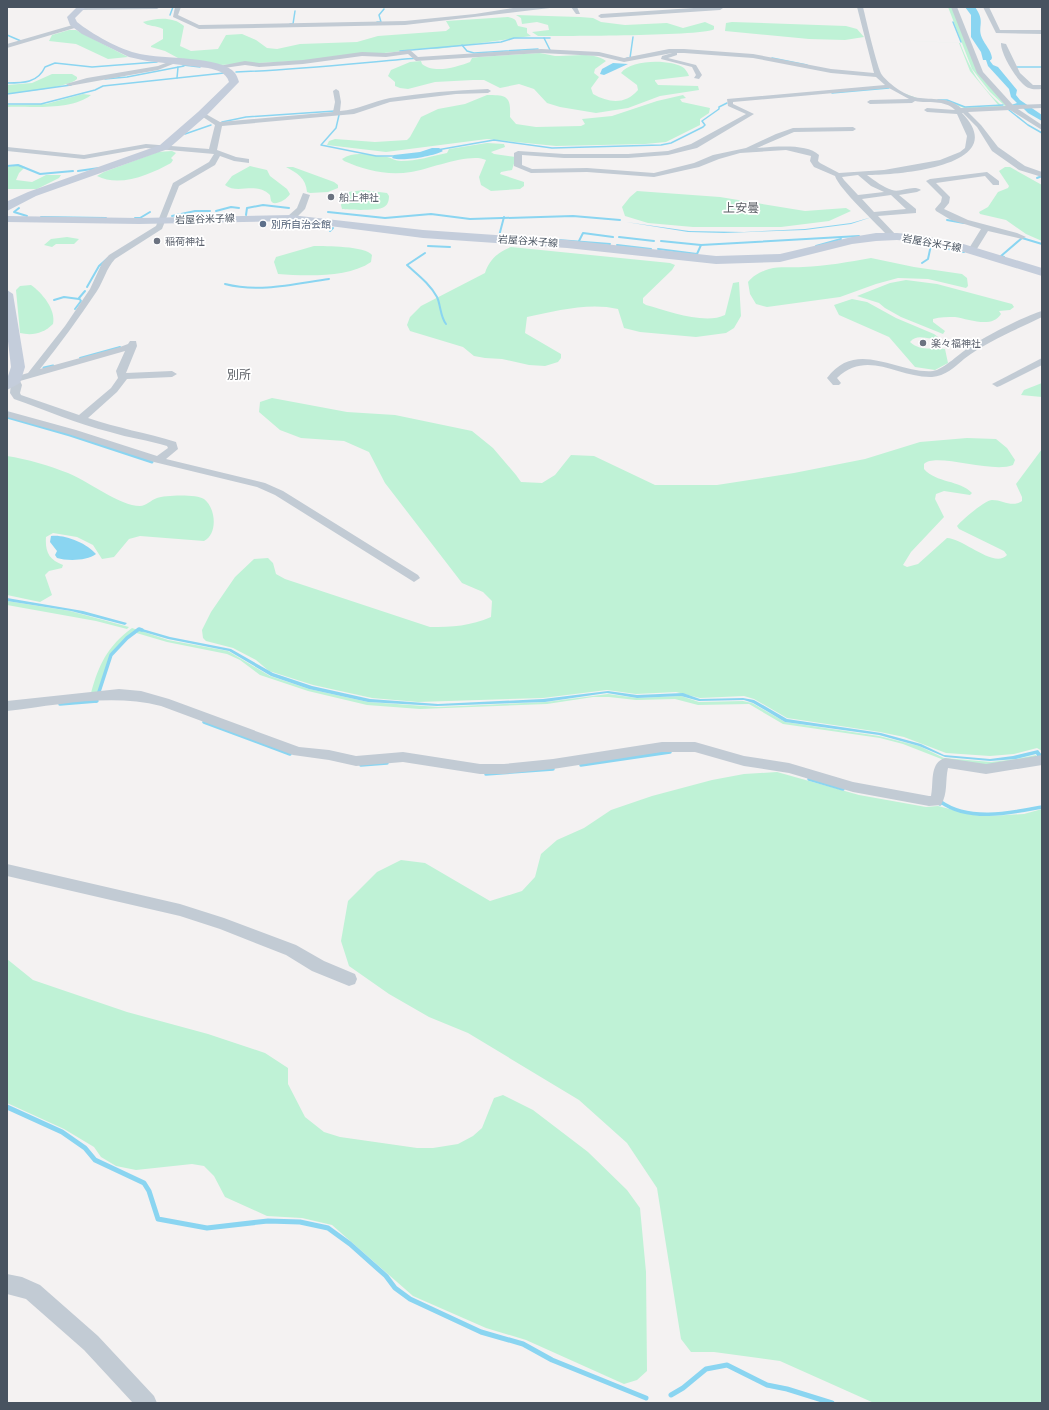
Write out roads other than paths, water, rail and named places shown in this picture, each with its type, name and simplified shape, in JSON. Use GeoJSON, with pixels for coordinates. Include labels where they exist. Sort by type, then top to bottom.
{"type":"FeatureCollection","features":[{"type":"Feature","properties":{"kind":"main road"},"geometry":{"type":"LineString","coordinates":[[7,208],[12,203],[43,190],[164,147],[202,114],[234,82],[234,78],[230,72],[217,67],[136,57],[76,26],[70,20],[71,17],[81,8]]}},
{"type":"Feature","properties":{"kind":"main road","name":"岩屋谷米子線"},"geometry":{"type":"LineString","coordinates":[[7,219],[163,220],[291,218],[423,234],[567,244],[716,260],[781,258],[857,238],[893,236],[937,242],[972,250],[1042,272]]}},
{"type":"Feature","properties":{"kind":"main road"},"geometry":{"type":"LineString","coordinates":[[7,294],[18,367],[10,382]]}},
{"type":"Feature","properties":{"kind":"street"},"geometry":{"type":"LineString","coordinates":[[81,8],[157,7]]}},
{"type":"Feature","properties":{"kind":"street"},"geometry":{"type":"LineString","coordinates":[[178,7],[175,16],[194,26],[202,27],[405,23],[475,16],[520,9],[555,7]]}},
{"type":"Feature","properties":{"kind":"street"},"geometry":{"type":"LineString","coordinates":[[574,7],[578,13]]}},
{"type":"Feature","properties":{"kind":"street"},"geometry":{"type":"LineString","coordinates":[[860,7],[878,75],[900,93],[918,100]]}},
{"type":"Feature","properties":{"kind":"street"},"geometry":{"type":"LineString","coordinates":[[954,7],[980,73],[1014,108],[1042,128]]}},
{"type":"Feature","properties":{"kind":"street"},"geometry":{"type":"LineString","coordinates":[[986,7],[998,32],[1042,32]]}},
{"type":"Feature","properties":{"kind":"street"},"geometry":{"type":"LineString","coordinates":[[601,16],[661,9],[720,8]]}},
{"type":"Feature","properties":{"kind":"street"},"geometry":{"type":"LineString","coordinates":[[7,46],[76,26]]}},
{"type":"Feature","properties":{"kind":"street"},"geometry":{"type":"LineString","coordinates":[[1003,44],[1012,70],[1031,87],[1042,87]]}},
{"type":"Feature","properties":{"kind":"street"},"geometry":{"type":"LineString","coordinates":[[217,67],[245,63],[259,65],[303,62],[362,54],[386,55],[410,52],[416,59],[448,58],[510,52],[548,51],[599,54],[624,60],[669,51],[753,56],[831,70],[878,75]]}},
{"type":"Feature","properties":{"kind":"street"},"geometry":{"type":"LineString","coordinates":[[696,78],[699,75],[694,66],[664,58],[676,54],[703,52]]}},
{"type":"Feature","properties":{"kind":"street"},"geometry":{"type":"LineString","coordinates":[[70,84],[95,78],[120,76],[140,71],[160,69],[176,61]]}},
{"type":"Feature","properties":{"kind":"street"},"geometry":{"type":"LineString","coordinates":[[870,102],[944,100],[954,105],[970,130],[970,147],[957,158],[940,163],[884,172],[838,175],[814,162],[815,155],[810,152],[786,148],[748,150],[724,154],[700,164],[654,175],[624,174],[587,170],[531,171],[518,166],[519,152],[564,156],[601,154],[628,156],[668,153],[683,149],[709,139],[732,123],[751,114],[730,105],[729,100],[796,93],[842,92],[890,86]]}},
{"type":"Feature","properties":{"kind":"street"},"geometry":{"type":"LineString","coordinates":[[202,114],[219,124],[354,112],[389,100],[456,92],[488,91]]}},
{"type":"Feature","properties":{"kind":"street"},"geometry":{"type":"LineString","coordinates":[[336,92],[338,102],[336,114]]}},
{"type":"Feature","properties":{"kind":"street"},"geometry":{"type":"LineString","coordinates":[[927,110],[959,111],[1014,108],[1041,104]]}},
{"type":"Feature","properties":{"kind":"street"},"geometry":{"type":"LineString","coordinates":[[959,111],[965,112],[979,126],[995,149],[1022,168],[1042,175]]}},
{"type":"Feature","properties":{"kind":"street"},"geometry":{"type":"LineString","coordinates":[[31,375],[68,328],[94,289],[105,265],[112,257],[159,228],[176,185],[212,163],[215,153],[213,144],[219,124]]}},
{"type":"Feature","properties":{"kind":"street"},"geometry":{"type":"LineString","coordinates":[[748,150],[778,135],[793,130],[854,129]]}},
{"type":"Feature","properties":{"kind":"street"},"geometry":{"type":"LineString","coordinates":[[7,149],[84,156],[146,146],[215,153],[246,161]]}},
{"type":"Feature","properties":{"kind":"street"},"geometry":{"type":"LineString","coordinates":[[926,155],[940,163]]}},
{"type":"Feature","properties":{"kind":"street"},"geometry":{"type":"LineString","coordinates":[[859,174],[874,184],[893,193],[913,210],[872,214]]}},
{"type":"Feature","properties":{"kind":"street"},"geometry":{"type":"LineString","coordinates":[[996,183],[987,174],[930,181],[946,197],[945,203],[938,209],[940,212],[960,221],[1022,237]]}},
{"type":"Feature","properties":{"kind":"street"},"geometry":{"type":"LineString","coordinates":[[838,175],[840,182],[893,236]]}},
{"type":"Feature","properties":{"kind":"street"},"geometry":{"type":"LineString","coordinates":[[855,198],[873,192],[893,193],[917,190]]}},
{"type":"Feature","properties":{"kind":"street"},"geometry":{"type":"LineString","coordinates":[[291,218],[301,209],[306,195]]}},
{"type":"Feature","properties":{"kind":"street"},"geometry":{"type":"LineString","coordinates":[[972,250],[986,227]]}},
{"type":"Feature","properties":{"kind":"street"},"geometry":{"type":"LineString","coordinates":[[836,383],[832,378],[839,369],[855,363],[884,364],[927,374],[940,373],[981,342],[1042,314]]}},
{"type":"Feature","properties":{"kind":"street"},"geometry":{"type":"LineString","coordinates":[[10,382],[133,344],[122,371],[123,377],[114,390],[80,420]]}},
{"type":"Feature","properties":{"kind":"street"},"geometry":{"type":"LineString","coordinates":[[997,384],[1042,361]]}},
{"type":"Feature","properties":{"kind":"street"},"geometry":{"type":"LineString","coordinates":[[122,376],[172,374]]}},
{"type":"Feature","properties":{"kind":"street"},"geometry":{"type":"LineString","coordinates":[[10,382],[17,385],[15,396],[112,430],[150,437],[172,444],[173,449],[158,460]]}},
{"type":"Feature","properties":{"kind":"street"},"geometry":{"type":"LineString","coordinates":[[7,414],[72,432],[158,460],[245,480],[269,488],[414,578]]}},
{"type":"Feature","properties":{"kind":"street"},"geometry":{"type":"LineString","coordinates":[[7,706],[119,694],[141,696],[164,702],[298,752],[329,755],[356,761],[412,758],[480,769],[519,768],[662,747],[695,747],[744,761],[789,768],[853,787],[929,801],[936,801],[939,796],[940,770],[945,763],[982,769],[1040,761]]}},
{"type":"Feature","properties":{"kind":"street"},"geometry":{"type":"LineString","coordinates":[[7,870],[180,910],[224,924],[291,950],[318,966],[349,979]]}},
{"type":"Feature","properties":{"kind":"street"},"geometry":{"type":"LineString","coordinates":[[7,1284],[22,1287],[33,1292],[91,1343],[147,1403]]}},
{"type":"Feature","properties":{"kind":"water"},"geometry":{"type":"Polygon","coordinates":[[[975,31],[984,43],[983,48],[991,57],[990,61],[993,65],[998,67],[1017,90],[1016,95],[1020,100],[1042,115],[1042,121],[1028,113],[1020,105],[1011,105],[1017,103],[1011,97],[1009,89],[988,66],[983,51],[973,34],[975,31]]]}},
{"type":"Feature","properties":{"kind":"water"},"geometry":{"type":"Polygon","coordinates":[[[613,63],[628,64],[604,75],[600,74],[602,69],[613,63]]]}},
{"type":"Feature","properties":{"kind":"water"},"geometry":{"type":"Polygon","coordinates":[[[432,148],[439,148],[443,151],[418,158],[392,158],[394,155],[420,152],[432,148]]]}},
{"type":"Feature","properties":{"kind":"water"},"geometry":{"type":"Polygon","coordinates":[[[872,217],[851,224],[805,230],[724,233],[688,232],[626,222],[689,231],[744,232],[805,229],[851,223],[872,217]]]}},
{"type":"Feature","properties":{"kind":"water"},"geometry":{"type":"Polygon","coordinates":[[[51,536],[62,536],[75,540],[87,546],[96,554],[88,558],[77,560],[57,558],[55,555],[57,551],[50,542],[51,536]]]}},
{"type":"Feature","properties":{"kind":"water"},"geometry":{"type":"Polygon","coordinates":[[[7,598],[83,611],[127,623],[125,625],[71,611],[7,601],[7,598]]]}},
{"type":"Feature","properties":{"kind":"water"},"geometry":{"type":"Polygon","coordinates":[[[139,628],[170,637],[231,649],[273,673],[312,686],[370,699],[438,704],[543,699],[608,691],[637,695],[683,693],[700,699],[743,698],[754,700],[787,719],[881,733],[921,744],[944,755],[990,759],[1013,756],[1038,750],[1042,755],[1042,764],[1036,754],[1016,759],[990,761],[945,757],[919,746],[879,735],[785,722],[753,703],[744,700],[699,701],[681,696],[637,698],[607,693],[545,702],[437,706],[368,702],[309,689],[271,676],[229,651],[168,639],[137,630],[139,628]]]}},
{"type":"Feature","properties":{"kind":"waterway"},"geometry":{"type":"LineString","coordinates":[[170,15],[173,7]]}},
{"type":"Feature","properties":{"kind":"waterway"},"geometry":{"type":"LineString","coordinates":[[970,7],[976,15],[976,37],[986,52],[987,58]]}},
{"type":"Feature","properties":{"kind":"waterway"},"geometry":{"type":"LineString","coordinates":[[377,22],[381,22],[379,15],[384,9]]}},
{"type":"Feature","properties":{"kind":"waterway"},"geometry":{"type":"LineString","coordinates":[[290,24],[293,24],[295,11]]}},
{"type":"Feature","properties":{"kind":"waterway"},"geometry":{"type":"LineString","coordinates":[[953,22],[961,42]]}},
{"type":"Feature","properties":{"kind":"waterway"},"geometry":{"type":"LineString","coordinates":[[7,35],[21,41]]}},
{"type":"Feature","properties":{"kind":"waterway"},"geometry":{"type":"LineString","coordinates":[[627,58],[630,58],[633,37]]}},
{"type":"Feature","properties":{"kind":"waterway"},"geometry":{"type":"LineString","coordinates":[[462,45],[501,42],[514,38],[544,38]]}},
{"type":"Feature","properties":{"kind":"waterway"},"geometry":{"type":"LineString","coordinates":[[544,38],[550,38]]}},
{"type":"Feature","properties":{"kind":"waterway"},"geometry":{"type":"LineString","coordinates":[[544,38],[550,50]]}},
{"type":"Feature","properties":{"kind":"waterway"},"geometry":{"type":"LineString","coordinates":[[400,51],[462,45]]}},
{"type":"Feature","properties":{"kind":"waterway"},"geometry":{"type":"LineString","coordinates":[[462,45],[467,51],[474,53],[538,49]]}},
{"type":"Feature","properties":{"kind":"waterway"},"geometry":{"type":"LineString","coordinates":[[236,72],[304,68],[418,58]]}},
{"type":"Feature","properties":{"kind":"waterway"},"geometry":{"type":"LineString","coordinates":[[772,58],[807,65]]}},
{"type":"Feature","properties":{"kind":"waterway"},"geometry":{"type":"LineString","coordinates":[[7,83],[19,83],[34,79],[45,67],[55,63],[92,67],[157,62]]}},
{"type":"Feature","properties":{"kind":"waterway"},"geometry":{"type":"LineString","coordinates":[[183,65],[200,67]]}},
{"type":"Feature","properties":{"kind":"waterway"},"geometry":{"type":"LineString","coordinates":[[178,67],[184,66]]}},
{"type":"Feature","properties":{"kind":"waterway"},"geometry":{"type":"LineString","coordinates":[[105,79],[127,77],[178,67]]}},
{"type":"Feature","properties":{"kind":"waterway"},"geometry":{"type":"LineString","coordinates":[[177,78],[178,67]]}},
{"type":"Feature","properties":{"kind":"waterway"},"geometry":{"type":"LineString","coordinates":[[1017,67],[1042,67]]}},
{"type":"Feature","properties":{"kind":"waterway"},"geometry":{"type":"LineString","coordinates":[[7,104],[41,104],[95,90],[103,86],[224,73]]}},
{"type":"Feature","properties":{"kind":"waterway"},"geometry":{"type":"LineString","coordinates":[[7,94],[71,85]]}},
{"type":"Feature","properties":{"kind":"waterway"},"geometry":{"type":"LineString","coordinates":[[832,93],[889,88]]}},
{"type":"Feature","properties":{"kind":"waterway"},"geometry":{"type":"LineString","coordinates":[[938,100],[947,100],[965,107],[1003,105]]}},
{"type":"Feature","properties":{"kind":"waterway"},"geometry":{"type":"LineString","coordinates":[[437,150],[494,140],[552,148],[661,145],[671,143],[703,127],[705,125],[702,121],[719,109],[719,107],[727,103]]}},
{"type":"Feature","properties":{"kind":"waterway"},"geometry":{"type":"LineString","coordinates":[[1009,110],[1028,125],[1042,133]]}},
{"type":"Feature","properties":{"kind":"waterway"},"geometry":{"type":"LineString","coordinates":[[222,122],[246,117],[335,111]]}},
{"type":"Feature","properties":{"kind":"waterway"},"geometry":{"type":"LineString","coordinates":[[339,115],[336,128],[321,145],[376,156],[397,156]]}},
{"type":"Feature","properties":{"kind":"waterway"},"geometry":{"type":"LineString","coordinates":[[185,134],[211,125]]}},
{"type":"Feature","properties":{"kind":"waterway"},"geometry":{"type":"LineString","coordinates":[[7,166],[18,165],[40,174],[73,171]]}},
{"type":"Feature","properties":{"kind":"waterway"},"geometry":{"type":"LineString","coordinates":[[78,171],[99,168]]}},
{"type":"Feature","properties":{"kind":"waterway"},"geometry":{"type":"LineString","coordinates":[[1037,178],[1042,176]]}},
{"type":"Feature","properties":{"kind":"waterway"},"geometry":{"type":"LineString","coordinates":[[246,215],[247,208],[263,205],[289,208]]}},
{"type":"Feature","properties":{"kind":"waterway"},"geometry":{"type":"LineString","coordinates":[[216,211],[231,207],[239,208]]}},
{"type":"Feature","properties":{"kind":"waterway"},"geometry":{"type":"LineString","coordinates":[[19,208],[14,212],[27,216]]}},
{"type":"Feature","properties":{"kind":"waterway"},"geometry":{"type":"LineString","coordinates":[[172,216],[195,211],[210,211]]}},
{"type":"Feature","properties":{"kind":"waterway"},"geometry":{"type":"LineString","coordinates":[[135,218],[140,218],[150,212]]}},
{"type":"Feature","properties":{"kind":"waterway"},"geometry":{"type":"LineString","coordinates":[[328,212],[385,218],[431,214],[470,219],[504,218]]}},
{"type":"Feature","properties":{"kind":"waterway"},"geometry":{"type":"LineString","coordinates":[[504,218],[573,216],[620,220]]}},
{"type":"Feature","properties":{"kind":"waterway"},"geometry":{"type":"LineString","coordinates":[[41,217],[106,218]]}},
{"type":"Feature","properties":{"kind":"waterway"},"geometry":{"type":"LineString","coordinates":[[499,236],[504,218]]}},
{"type":"Feature","properties":{"kind":"waterway"},"geometry":{"type":"LineString","coordinates":[[947,220],[964,223]]}},
{"type":"Feature","properties":{"kind":"waterway"},"geometry":{"type":"LineString","coordinates":[[330,231],[333,228]]}},
{"type":"Feature","properties":{"kind":"waterway"},"geometry":{"type":"LineString","coordinates":[[579,241],[583,233],[613,237]]}},
{"type":"Feature","properties":{"kind":"waterway"},"geometry":{"type":"LineString","coordinates":[[701,245],[859,236]]}},
{"type":"Feature","properties":{"kind":"waterway"},"geometry":{"type":"LineString","coordinates":[[619,237],[654,241]]}},
{"type":"Feature","properties":{"kind":"waterway"},"geometry":{"type":"LineString","coordinates":[[532,238],[610,244]]}},
{"type":"Feature","properties":{"kind":"waterway"},"geometry":{"type":"LineString","coordinates":[[1004,257],[1001,256],[1022,238],[1042,244]]}},
{"type":"Feature","properties":{"kind":"waterway"},"geometry":{"type":"LineString","coordinates":[[816,246],[841,239]]}},
{"type":"Feature","properties":{"kind":"waterway"},"geometry":{"type":"LineString","coordinates":[[661,241],[701,245]]}},
{"type":"Feature","properties":{"kind":"waterway"},"geometry":{"type":"LineString","coordinates":[[909,241],[931,245]]}},
{"type":"Feature","properties":{"kind":"waterway"},"geometry":{"type":"LineString","coordinates":[[617,245],[651,249]]}},
{"type":"Feature","properties":{"kind":"waterway"},"geometry":{"type":"LineString","coordinates":[[658,249],[697,254],[701,245]]}},
{"type":"Feature","properties":{"kind":"waterway"},"geometry":{"type":"LineString","coordinates":[[922,263],[928,259],[931,245]]}},
{"type":"Feature","properties":{"kind":"waterway"},"geometry":{"type":"LineString","coordinates":[[931,245],[964,252]]}},
{"type":"Feature","properties":{"kind":"waterway"},"geometry":{"type":"LineString","coordinates":[[428,246],[450,247]]}},
{"type":"Feature","properties":{"kind":"waterway"},"geometry":{"type":"LineString","coordinates":[[425,253],[407,265],[424,280],[434,292],[446,324]]}},
{"type":"Feature","properties":{"kind":"waterway"},"geometry":{"type":"LineString","coordinates":[[87,287],[99,266],[108,258]]}},
{"type":"Feature","properties":{"kind":"waterway"},"geometry":{"type":"LineString","coordinates":[[225,284],[238,287],[264,288],[329,279]]}},
{"type":"Feature","properties":{"kind":"waterway"},"geometry":{"type":"LineString","coordinates":[[75,309],[81,301],[79,298],[85,291]]}},
{"type":"Feature","properties":{"kind":"waterway"},"geometry":{"type":"LineString","coordinates":[[54,300],[64,297],[79,299]]}},
{"type":"Feature","properties":{"kind":"waterway"},"geometry":{"type":"LineString","coordinates":[[80,358],[120,347]]}},
{"type":"Feature","properties":{"kind":"waterway"},"geometry":{"type":"LineString","coordinates":[[44,368],[53,366]]}},
{"type":"Feature","properties":{"kind":"waterway"},"geometry":{"type":"LineString","coordinates":[[7,417],[70,435],[152,462]]}},
{"type":"Feature","properties":{"kind":"waterway"},"geometry":{"type":"LineString","coordinates":[[96,701],[111,655],[127,638],[139,629],[142,630]]}},
{"type":"Feature","properties":{"kind":"waterway"},"geometry":{"type":"LineString","coordinates":[[60,704],[97,701]]}},
{"type":"Feature","properties":{"kind":"waterway"},"geometry":{"type":"LineString","coordinates":[[204,722],[290,754]]}},
{"type":"Feature","properties":{"kind":"waterway"},"geometry":{"type":"LineString","coordinates":[[581,765],[670,752]]}},
{"type":"Feature","properties":{"kind":"waterway"},"geometry":{"type":"LineString","coordinates":[[361,765],[387,763]]}},
{"type":"Feature","properties":{"kind":"waterway"},"geometry":{"type":"LineString","coordinates":[[486,774],[553,769]]}},
{"type":"Feature","properties":{"kind":"waterway"},"geometry":{"type":"LineString","coordinates":[[809,779],[843,789]]}},
{"type":"Feature","properties":{"kind":"waterway"},"geometry":{"type":"LineString","coordinates":[[940,804],[941,802],[952,808],[977,814],[1017,812],[1042,807]]}},
{"type":"Feature","properties":{"kind":"waterway"},"geometry":{"type":"LineString","coordinates":[[7,1107],[62,1132],[85,1148],[95,1160],[144,1183],[149,1191],[158,1219],[207,1228],[268,1221],[300,1222],[328,1228],[350,1244],[386,1276],[395,1288],[410,1299],[481,1332],[523,1344],[552,1360],[646,1398]]}},
{"type":"Feature","properties":{"kind":"waterway"},"geometry":{"type":"LineString","coordinates":[[671,1395],[683,1388],[706,1369],[727,1365],[767,1385],[787,1389],[832,1403]]}},
{"type":"Feature","properties":{"kind":"place","name":"船上神社"},"geometry":{"type":"Point","coordinates":[331,197]}},
{"type":"Feature","properties":{"kind":"place","name":"別所自治会館"},"geometry":{"type":"Point","coordinates":[263,224]}},
{"type":"Feature","properties":{"kind":"place","name":"稲荷神社"},"geometry":{"type":"Point","coordinates":[157,241]}},
{"type":"Feature","properties":{"kind":"place","name":"楽々福神社"},"geometry":{"type":"Point","coordinates":[923,343]}},
{"type":"Feature","properties":{"kind":"district","name":"上安曇"},"geometry":{"type":"Point","coordinates":[741,208]}},
{"type":"Feature","properties":{"kind":"district","name":"別所"},"geometry":{"type":"Point","coordinates":[239,375]}}]}
